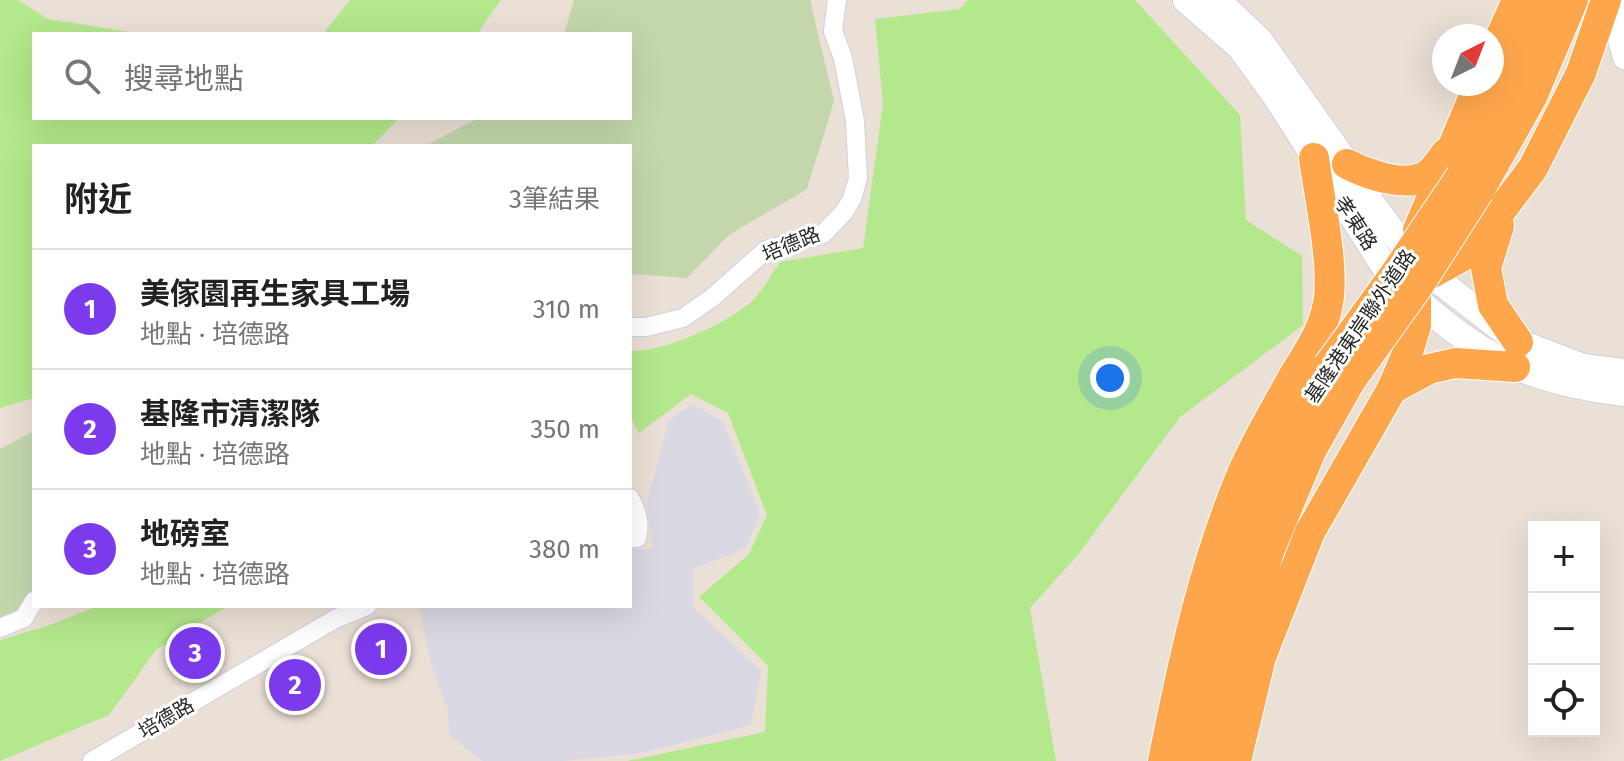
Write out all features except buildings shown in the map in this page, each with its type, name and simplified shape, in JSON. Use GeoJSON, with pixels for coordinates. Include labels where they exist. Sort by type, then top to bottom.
{"type":"FeatureCollection","features":[{"type":"Feature","properties":{"kind":"highway"},"geometry":{"type":"LineString","coordinates":[[1504,29],[1517,0]]}},
{"type":"Feature","properties":{"kind":"highway","name":"基隆港東岸聯外道路"},"geometry":{"type":"LineString","coordinates":[[1521,92],[1548,0]]}},
{"type":"Feature","properties":{"kind":"highway","name":"基隆港東岸聯外道路"},"geometry":{"type":"LineString","coordinates":[[1186,761],[1218,623],[1253,520],[1289,437],[1340,373],[1419,285],[1470,184],[1573,0]]}},
{"type":"Feature","properties":{"kind":"highway"},"geometry":{"type":"LineString","coordinates":[[1392,389],[1429,369],[1516,354],[1493,305],[1486,268],[1500,225],[1581,73],[1606,0]]}},
{"type":"Feature","properties":{"kind":"highway"},"geometry":{"type":"LineString","coordinates":[[1347,164],[1370,176],[1392,180],[1423,178],[1448,150],[1474,96]]}},
{"type":"Feature","properties":{"kind":"highway"},"geometry":{"type":"LineString","coordinates":[[1236,761],[1261,657],[1310,532],[1392,389],[1409,349],[1416,326],[1411,276],[1465,116]]}},
{"type":"Feature","properties":{"kind":"highway"},"geometry":{"type":"LineString","coordinates":[[1163,761],[1178,684],[1205,576],[1239,479],[1322,329],[1329,300],[1328,261],[1314,158]]}},
{"type":"Feature","properties":{"kind":"highway"},"geometry":{"type":"LineString","coordinates":[[1289,384],[1374,289],[1470,252],[1533,168]]}},
{"type":"Feature","properties":{"kind":"highway","name":"基隆港東岸聯外道路"},"geometry":{"type":"LineString","coordinates":[[1210,761],[1269,551],[1340,373]]}},
{"type":"Feature","properties":{"kind":"main road","name":"孝東路"},"geometry":{"type":"LineString","coordinates":[[1186,0],[1240,47],[1275,95],[1314,158],[1411,276],[1468,339],[1516,354],[1624,372]]}},
{"type":"Feature","properties":{"kind":"main road","name":"孝東路"},"geometry":{"type":"LineString","coordinates":[[1217,0],[1260,41],[1347,164],[1411,276]]}},
{"type":"Feature","properties":{"kind":"main road","name":"孝東路"},"geometry":{"type":"LineString","coordinates":[[1516,354],[1586,389],[1624,393]]}},
{"type":"Feature","properties":{"kind":"street","name":"培德路"},"geometry":{"type":"LineString","coordinates":[[632,327],[646,327],[683,318],[713,297],[766,250],[823,234],[844,212],[852,199],[858,178],[855,121],[843,58],[833,31],[837,0]]}},
{"type":"Feature","properties":{"kind":"street"},"geometry":{"type":"LineString","coordinates":[[1620,0],[1618,35],[1624,58]]}},
{"type":"Feature","properties":{"kind":"street"},"geometry":{"type":"LineString","coordinates":[[632,502],[640,529],[637,538],[632,538]]}},
{"type":"Feature","properties":{"kind":"street"},"geometry":{"type":"LineString","coordinates":[[0,628],[24,618],[32,604]]}},
{"type":"Feature","properties":{"kind":"street","name":"培德路"},"geometry":{"type":"LineString","coordinates":[[92,761],[335,619],[362,608]]}},
{"type":"Feature","properties":{"kind":"shaded area"},"geometry":{"type":"Polygon","coordinates":[[[693,404],[723,422],[760,513],[746,548],[693,569],[693,607],[761,671],[751,725],[642,753],[565,761],[483,761],[449,735],[448,710],[431,664],[419,608],[632,608],[632,549],[653,549],[647,503],[669,420],[693,404]]]}},
{"type":"Feature","properties":{"kind":"green space"},"geometry":{"type":"Polygon","coordinates":[[[0,0],[18,0],[48,19],[129,32],[32,32],[32,120],[397,120],[374,144],[32,144],[32,399],[0,408],[0,0]]]}},
{"type":"Feature","properties":{"kind":"green space"},"geometry":{"type":"Polygon","coordinates":[[[350,0],[501,0],[478,32],[325,32],[350,0]]]}},
{"type":"Feature","properties":{"kind":"green space"},"geometry":{"type":"Polygon","coordinates":[[[574,0],[810,0],[834,101],[807,189],[729,235],[687,278],[632,274],[632,144],[429,144],[474,120],[632,120],[632,32],[565,32],[574,0]]]}},
{"type":"Feature","properties":{"kind":"green space"},"geometry":{"type":"Polygon","coordinates":[[[968,0],[1135,0],[1240,115],[1246,220],[1302,256],[1303,325],[1180,417],[1077,556],[1030,608],[1056,761],[627,761],[765,732],[768,666],[699,597],[749,554],[767,515],[728,413],[691,394],[639,433],[632,421],[632,351],[676,342],[725,320],[754,299],[780,262],[863,248],[883,104],[875,19],[960,9],[968,0]]]}},
{"type":"Feature","properties":{"kind":"green space"},"geometry":{"type":"Polygon","coordinates":[[[32,432],[32,599],[14,618],[0,618],[0,449],[32,432]]]}},
{"type":"Feature","properties":{"kind":"green space"},"geometry":{"type":"Polygon","coordinates":[[[93,608],[225,608],[156,650],[109,715],[0,761],[0,640],[93,608]]]}},
{"type":"Feature","properties":{"kind":"place","name":"美傢園再生家具工場"},"geometry":{"type":"Point","coordinates":[381,649]}},
{"type":"Feature","properties":{"kind":"place","name":"地磅室"},"geometry":{"type":"Point","coordinates":[195,653]}},
{"type":"Feature","properties":{"kind":"place","name":"基隆市清潔隊"},"geometry":{"type":"Point","coordinates":[295,685]}}]}
